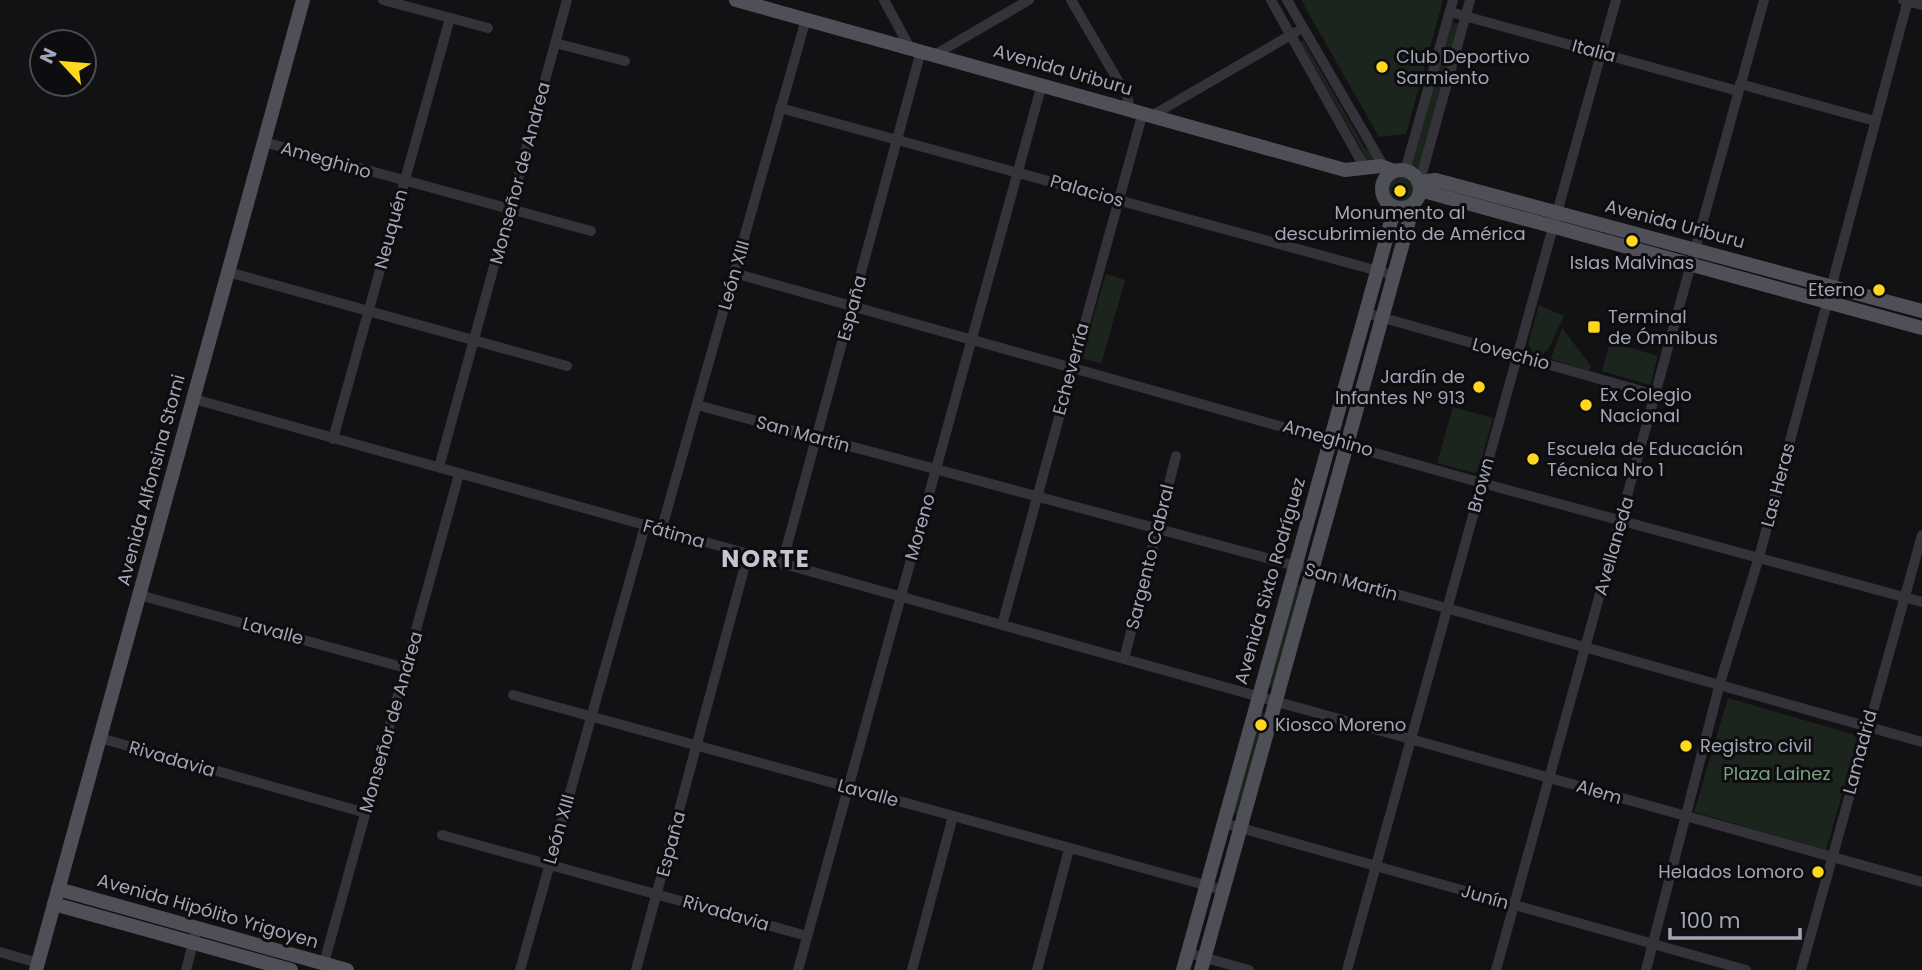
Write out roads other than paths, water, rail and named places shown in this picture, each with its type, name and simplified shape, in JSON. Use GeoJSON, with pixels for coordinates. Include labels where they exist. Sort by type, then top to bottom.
{"type":"FeatureCollection","features":[{"type":"Feature","properties":{"kind":"main road","name":"Avenida Alfonsina Storni"},"geometry":{"type":"LineString","coordinates":[[37,966],[303,0]]}},
{"type":"Feature","properties":{"kind":"main road","name":"Avenida Uriburu"},"geometry":{"type":"LineString","coordinates":[[746,1],[1345,170],[1394,170]]}},
{"type":"Feature","properties":{"kind":"main road"},"geometry":{"type":"LineString","coordinates":[[1365,169],[1385,201],[1403,209],[1417,189],[1394,170],[1383,183],[1385,201]]}},
{"type":"Feature","properties":{"kind":"main road","name":"Avenida Uriburu"},"geometry":{"type":"LineString","coordinates":[[1417,189],[1436,180],[1922,311]]}},
{"type":"Feature","properties":{"kind":"main road","name":"Avenida Uriburu"},"geometry":{"type":"LineString","coordinates":[[1417,189],[1692,267],[1922,328]]}},
{"type":"Feature","properties":{"kind":"main road","name":"Avenida Sixto Rodríguez"},"geometry":{"type":"LineString","coordinates":[[1202,964],[1417,189]]}},
{"type":"Feature","properties":{"kind":"main road","name":"Avenida Sixto Rodríguez"},"geometry":{"type":"LineString","coordinates":[[1183,970],[1392,218],[1385,201]]}},
{"type":"Feature","properties":{"kind":"main road","name":"Avenida Hipólito Yrigoyen"},"geometry":{"type":"LineString","coordinates":[[56,897],[195,936],[347,970]]}},
{"type":"Feature","properties":{"kind":"main road","name":"Avenida Hipólito Yrigoyen"},"geometry":{"type":"LineString","coordinates":[[195,936],[291,970]]}},
{"type":"Feature","properties":{"kind":"street"},"geometry":{"type":"LineString","coordinates":[[383,0],[488,28]]}},
{"type":"Feature","properties":{"kind":"street","name":"Monseñor de Andrea"},"geometry":{"type":"LineString","coordinates":[[439,467],[567,0]]}},
{"type":"Feature","properties":{"kind":"street"},"geometry":{"type":"LineString","coordinates":[[884,0],[922,51],[1029,0]]}},
{"type":"Feature","properties":{"kind":"street"},"geometry":{"type":"LineString","coordinates":[[1071,0],[1127,96],[1142,112],[1303,28]]}},
{"type":"Feature","properties":{"kind":"street"},"geometry":{"type":"LineString","coordinates":[[1271,0],[1365,169]]}},
{"type":"Feature","properties":{"kind":"street"},"geometry":{"type":"LineString","coordinates":[[1287,0],[1394,170]]}},
{"type":"Feature","properties":{"kind":"street","name":"Avenida Sixto Rodríguez"},"geometry":{"type":"LineString","coordinates":[[1417,189],[1469,0]]}},
{"type":"Feature","properties":{"kind":"street","name":"Brown"},"geometry":{"type":"LineString","coordinates":[[1347,970],[1616,0]]}},
{"type":"Feature","properties":{"kind":"street","name":"Avellaneda"},"geometry":{"type":"LineString","coordinates":[[1496,970],[1765,0]]}},
{"type":"Feature","properties":{"kind":"street"},"geometry":{"type":"LineString","coordinates":[[1906,0],[1922,5]]}},
{"type":"Feature","properties":{"kind":"street","name":"Las Heras"},"geometry":{"type":"LineString","coordinates":[[1646,970],[1720,683],[1759,557],[1906,0]]}},
{"type":"Feature","properties":{"kind":"street"},"geometry":{"type":"LineString","coordinates":[[1394,170],[1451,6]]}},
{"type":"Feature","properties":{"kind":"street","name":"Italia"},"geometry":{"type":"LineString","coordinates":[[1451,6],[1465,16],[1875,121]]}},
{"type":"Feature","properties":{"kind":"street","name":"Neuquén"},"geometry":{"type":"LineString","coordinates":[[333,439],[450,18]]}},
{"type":"Feature","properties":{"kind":"street","name":"León XIII"},"geometry":{"type":"LineString","coordinates":[[660,531],[806,19]]}},
{"type":"Feature","properties":{"kind":"street"},"geometry":{"type":"LineString","coordinates":[[555,43],[625,61]]}},
{"type":"Feature","properties":{"kind":"street","name":"España"},"geometry":{"type":"LineString","coordinates":[[782,564],[922,51]]}},
{"type":"Feature","properties":{"kind":"street","name":"Moreno"},"geometry":{"type":"LineString","coordinates":[[798,970],[1042,84]]}},
{"type":"Feature","properties":{"kind":"street","name":"Palacios"},"geometry":{"type":"LineString","coordinates":[[780,108],[1393,275]]}},
{"type":"Feature","properties":{"kind":"street","name":"Echeverría"},"geometry":{"type":"LineString","coordinates":[[1002,625],[1142,112]]}},
{"type":"Feature","properties":{"kind":"street","name":"Ameghino"},"geometry":{"type":"LineString","coordinates":[[264,142],[591,231]]}},
{"type":"Feature","properties":{"kind":"street"},"geometry":{"type":"LineString","coordinates":[[228,272],[568,366]]}},
{"type":"Feature","properties":{"kind":"street","name":"Ameghino"},"geometry":{"type":"LineString","coordinates":[[734,273],[1482,483],[1922,602]]}},
{"type":"Feature","properties":{"kind":"street","name":"Lovechio"},"geometry":{"type":"LineString","coordinates":[[1366,313],[1656,395]]}},
{"type":"Feature","properties":{"kind":"street","name":"Fátima"},"geometry":{"type":"LineString","coordinates":[[194,399],[1276,701]]}},
{"type":"Feature","properties":{"kind":"street","name":"San Martín"},"geometry":{"type":"LineString","coordinates":[[697,405],[1157,531],[1294,565],[1922,742]]}},
{"type":"Feature","properties":{"kind":"street","name":"Sargento Cabral"},"geometry":{"type":"LineString","coordinates":[[1124,659],[1176,456]]}},
{"type":"Feature","properties":{"kind":"street","name":"Monseñor de Andrea"},"geometry":{"type":"LineString","coordinates":[[325,967],[459,474]]}},
{"type":"Feature","properties":{"kind":"street","name":"León XIII"},"geometry":{"type":"LineString","coordinates":[[520,970],[645,526]]}},
{"type":"Feature","properties":{"kind":"street","name":"Lamadrid"},"geometry":{"type":"LineString","coordinates":[[1801,970],[1922,535]]}},
{"type":"Feature","properties":{"kind":"street","name":"España"},"geometry":{"type":"LineString","coordinates":[[636,970],[748,554]]}},
{"type":"Feature","properties":{"kind":"street","name":"Lavalle"},"geometry":{"type":"LineString","coordinates":[[139,595],[406,668]]}},
{"type":"Feature","properties":{"kind":"street","name":"Lavalle"},"geometry":{"type":"LineString","coordinates":[[513,695],[1223,890]]}},
{"type":"Feature","properties":{"kind":"street","name":"Alem"},"geometry":{"type":"LineString","coordinates":[[1276,701],[1832,859],[1922,882]]}},
{"type":"Feature","properties":{"kind":"street","name":"Rivadavia"},"geometry":{"type":"LineString","coordinates":[[100,738],[366,813]]}},
{"type":"Feature","properties":{"kind":"street"},"geometry":{"type":"LineString","coordinates":[[916,969],[953,816]]}},
{"type":"Feature","properties":{"kind":"street","name":"Junín"},"geometry":{"type":"LineString","coordinates":[[1223,823],[1746,970]]}},
{"type":"Feature","properties":{"kind":"street","name":"Rivadavia"},"geometry":{"type":"LineString","coordinates":[[442,835],[807,936]]}},
{"type":"Feature","properties":{"kind":"street"},"geometry":{"type":"LineString","coordinates":[[1037,970],[1069,849]]}},
{"type":"Feature","properties":{"kind":"street"},"geometry":{"type":"LineString","coordinates":[[186,970],[195,936]]}},
{"type":"Feature","properties":{"kind":"street"},"geometry":{"type":"LineString","coordinates":[[0,952],[37,966]]}},
{"type":"Feature","properties":{"kind":"street"},"geometry":{"type":"LineString","coordinates":[[1188,953],[1202,964],[1249,970]]}},
{"type":"Feature","properties":{"kind":"place","name":"Club Deportivo Sarmiento"},"geometry":{"type":"Point","coordinates":[1382,67]}},
{"type":"Feature","properties":{"kind":"place","name":"Monumento al descubrimiento de América"},"geometry":{"type":"Point","coordinates":[1400,191]}},
{"type":"Feature","properties":{"kind":"place","name":"Islas Malvinas"},"geometry":{"type":"Point","coordinates":[1632,241]}},
{"type":"Feature","properties":{"kind":"place","name":"Eterno"},"geometry":{"type":"Point","coordinates":[1879,290]}},
{"type":"Feature","properties":{"kind":"place","name":"Terminal de Ómnibus"},"geometry":{"type":"Point","coordinates":[1594,327]}},
{"type":"Feature","properties":{"kind":"place","name":"Jardín de Infantes N° 913"},"geometry":{"type":"Point","coordinates":[1479,387]}},
{"type":"Feature","properties":{"kind":"place","name":"Ex Colegio Nacional"},"geometry":{"type":"Point","coordinates":[1586,405]}},
{"type":"Feature","properties":{"kind":"place","name":"Escuela de Educación Técnica Nro 1"},"geometry":{"type":"Point","coordinates":[1533,459]}},
{"type":"Feature","properties":{"kind":"place","name":"Kiosco Moreno"},"geometry":{"type":"Point","coordinates":[1261,725]}},
{"type":"Feature","properties":{"kind":"place","name":"Registro civil"},"geometry":{"type":"Point","coordinates":[1686,746]}},
{"type":"Feature","properties":{"kind":"place","name":"Helados Lomoro"},"geometry":{"type":"Point","coordinates":[1818,872]}},
{"type":"Feature","properties":{"kind":"district","name":"NORTE"},"geometry":{"type":"Point","coordinates":[766,559]}},
{"type":"Feature","properties":{"kind":"park label","name":"Plaza Lainez"},"geometry":{"type":"Point","coordinates":[1777,774]}}]}
